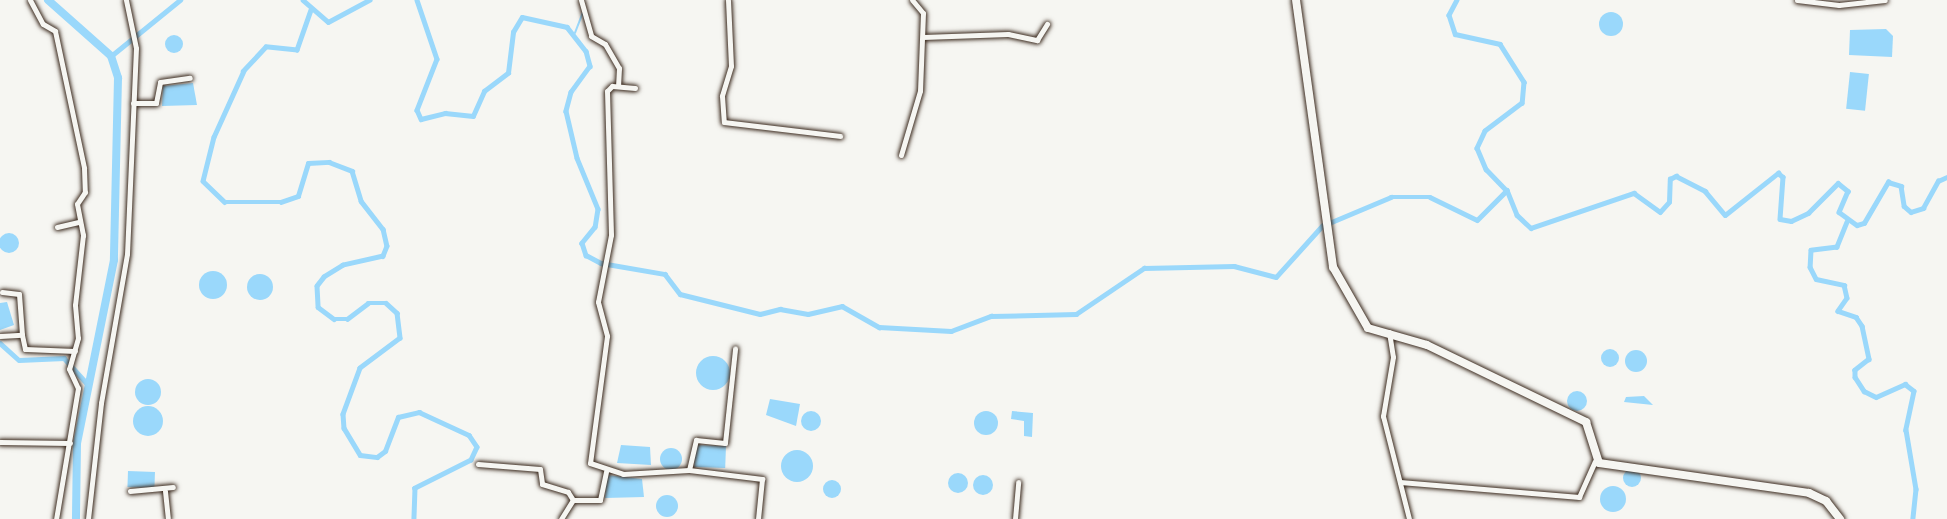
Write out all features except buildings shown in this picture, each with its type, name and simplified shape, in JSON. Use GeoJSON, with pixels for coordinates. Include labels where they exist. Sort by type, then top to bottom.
{"type":"FeatureCollection","features":[{"type":"Feature","properties":{"kind":"main road"},"geometry":{"type":"LineString","coordinates":[[1296,0],[1329,234],[1340,284],[1371,330],[1385,331],[1523,388],[1586,422],[1593,433],[1595,461],[1809,493],[1826,501],[1840,519]]}},
{"type":"Feature","properties":{"kind":"street"},"geometry":{"type":"LineString","coordinates":[[30,0],[43,24],[54,29],[74,106],[85,188],[77,204],[82,249],[74,361],[69,367],[78,388],[56,519]]}},
{"type":"Feature","properties":{"kind":"street"},"geometry":{"type":"LineString","coordinates":[[88,519],[101,403],[127,254],[136,48],[126,0]]}},
{"type":"Feature","properties":{"kind":"street"},"geometry":{"type":"LineString","coordinates":[[581,0],[591,36],[605,44],[619,68],[618,86]]}},
{"type":"Feature","properties":{"kind":"street"},"geometry":{"type":"LineString","coordinates":[[728,0],[730,66],[722,96],[724,122],[840,136]]}},
{"type":"Feature","properties":{"kind":"street"},"geometry":{"type":"LineString","coordinates":[[901,155],[920,91],[923,13],[912,0]]}},
{"type":"Feature","properties":{"kind":"street"},"geometry":{"type":"LineString","coordinates":[[1797,0],[1839,5],[1885,0]]}},
{"type":"Feature","properties":{"kind":"street"},"geometry":{"type":"LineString","coordinates":[[923,37],[1008,34],[1037,40],[1047,24]]}},
{"type":"Feature","properties":{"kind":"street"},"geometry":{"type":"LineString","coordinates":[[133,103],[156,103],[160,82],[190,78]]}},
{"type":"Feature","properties":{"kind":"street"},"geometry":{"type":"LineString","coordinates":[[635,88],[618,86],[607,91],[609,260],[599,289],[607,336],[590,458],[594,469],[606,472],[689,470],[762,479],[758,519]]}},
{"type":"Feature","properties":{"kind":"street"},"geometry":{"type":"LineString","coordinates":[[57,227],[78,222]]}},
{"type":"Feature","properties":{"kind":"street"},"geometry":{"type":"LineString","coordinates":[[2,292],[18,294],[25,349],[75,351]]}},
{"type":"Feature","properties":{"kind":"street"},"geometry":{"type":"LineString","coordinates":[[1385,331],[1393,357],[1383,416],[1409,519]]}},
{"type":"Feature","properties":{"kind":"street"},"geometry":{"type":"LineString","coordinates":[[0,336],[22,335]]}},
{"type":"Feature","properties":{"kind":"street"},"geometry":{"type":"LineString","coordinates":[[689,470],[696,440],[725,443],[735,349]]}},
{"type":"Feature","properties":{"kind":"street"},"geometry":{"type":"LineString","coordinates":[[0,442],[70,443]]}},
{"type":"Feature","properties":{"kind":"street"},"geometry":{"type":"LineString","coordinates":[[1400,482],[1577,497],[1585,492],[1595,461]]}},
{"type":"Feature","properties":{"kind":"street"},"geometry":{"type":"LineString","coordinates":[[478,465],[540,469],[542,484],[568,492],[573,500]]}},
{"type":"Feature","properties":{"kind":"street"},"geometry":{"type":"LineString","coordinates":[[573,500],[600,500],[606,472]]}},
{"type":"Feature","properties":{"kind":"street"},"geometry":{"type":"LineString","coordinates":[[1015,519],[1018,482]]}},
{"type":"Feature","properties":{"kind":"street"},"geometry":{"type":"LineString","coordinates":[[130,491],[165,490],[173,487]]}},
{"type":"Feature","properties":{"kind":"street"},"geometry":{"type":"LineString","coordinates":[[165,490],[168,518]]}},
{"type":"Feature","properties":{"kind":"street"},"geometry":{"type":"LineString","coordinates":[[561,519],[573,500]]}},
{"type":"Feature","properties":{"kind":"water"},"geometry":{"type":"Polygon","coordinates":[[[1611,12],[1619,16],[1623,24],[1619,32],[1611,36],[1603,32],[1599,24],[1603,16],[1611,12]]]}},
{"type":"Feature","properties":{"kind":"water"},"geometry":{"type":"Polygon","coordinates":[[[1886,29],[1893,36],[1892,57],[1849,55],[1850,30],[1886,29]]]}},
{"type":"Feature","properties":{"kind":"water"},"geometry":{"type":"Polygon","coordinates":[[[174,35],[180,38],[183,44],[180,50],[174,53],[168,50],[165,44],[168,38],[174,35]]]}},
{"type":"Feature","properties":{"kind":"water"},"geometry":{"type":"Polygon","coordinates":[[[1850,72],[1869,74],[1865,111],[1846,109],[1850,72]]]}},
{"type":"Feature","properties":{"kind":"water"},"geometry":{"type":"Polygon","coordinates":[[[193,83],[197,105],[162,106],[163,86],[193,83]]]}},
{"type":"Feature","properties":{"kind":"water"},"geometry":{"type":"Polygon","coordinates":[[[9,233],[16,236],[19,243],[16,250],[9,253],[2,250],[-1,243],[2,236],[9,233]]]}},
{"type":"Feature","properties":{"kind":"water"},"geometry":{"type":"Polygon","coordinates":[[[213,271],[223,275],[227,285],[223,295],[213,299],[203,295],[199,285],[203,275],[213,271]]]}},
{"type":"Feature","properties":{"kind":"water"},"geometry":{"type":"Polygon","coordinates":[[[260,274],[269,278],[273,287],[269,296],[260,300],[251,296],[247,287],[251,278],[260,274]]]}},
{"type":"Feature","properties":{"kind":"water"},"geometry":{"type":"Polygon","coordinates":[[[7,302],[14,325],[0,330],[0,303],[7,302]]]}},
{"type":"Feature","properties":{"kind":"water"},"geometry":{"type":"Polygon","coordinates":[[[1610,349],[1616,352],[1619,358],[1616,364],[1610,367],[1604,364],[1601,358],[1604,352],[1610,349]]]}},
{"type":"Feature","properties":{"kind":"water"},"geometry":{"type":"Polygon","coordinates":[[[1636,350],[1644,353],[1647,361],[1644,369],[1636,372],[1628,369],[1625,361],[1628,353],[1636,350]]]}},
{"type":"Feature","properties":{"kind":"water"},"geometry":{"type":"Polygon","coordinates":[[[713,356],[725,361],[730,373],[725,385],[713,390],[701,385],[696,373],[701,361],[713,356]]]}},
{"type":"Feature","properties":{"kind":"water"},"geometry":{"type":"Polygon","coordinates":[[[148,379],[157,383],[161,392],[157,401],[148,405],[139,401],[135,392],[139,383],[148,379]]]}},
{"type":"Feature","properties":{"kind":"water"},"geometry":{"type":"Polygon","coordinates":[[[1577,391],[1584,394],[1587,401],[1584,408],[1577,411],[1570,408],[1567,401],[1570,394],[1577,391]]]}},
{"type":"Feature","properties":{"kind":"water"},"geometry":{"type":"Polygon","coordinates":[[[1644,396],[1653,405],[1624,402],[1626,397],[1644,396]]]}},
{"type":"Feature","properties":{"kind":"water"},"geometry":{"type":"Polygon","coordinates":[[[770,399],[800,404],[796,426],[766,415],[770,399]]]}},
{"type":"Feature","properties":{"kind":"water"},"geometry":{"type":"Polygon","coordinates":[[[148,406],[159,410],[163,421],[159,432],[148,436],[137,432],[133,421],[137,410],[148,406]]]}},
{"type":"Feature","properties":{"kind":"water"},"geometry":{"type":"Polygon","coordinates":[[[811,411],[818,414],[821,421],[818,428],[811,431],[804,428],[801,421],[804,414],[811,411]]]}},
{"type":"Feature","properties":{"kind":"water"},"geometry":{"type":"Polygon","coordinates":[[[986,411],[991,412],[997,418],[997,428],[991,434],[986,435],[981,434],[975,428],[974,423],[975,418],[981,412],[986,411]]]}},
{"type":"Feature","properties":{"kind":"water"},"geometry":{"type":"Polygon","coordinates":[[[1012,411],[1033,413],[1032,437],[1024,436],[1024,421],[1011,419],[1012,411]]]}},
{"type":"Feature","properties":{"kind":"water"},"geometry":{"type":"Polygon","coordinates":[[[621,445],[650,447],[651,465],[617,463],[621,445]]]}},
{"type":"Feature","properties":{"kind":"water"},"geometry":{"type":"Polygon","coordinates":[[[695,445],[726,446],[725,468],[694,467],[695,445]]]}},
{"type":"Feature","properties":{"kind":"water"},"geometry":{"type":"Polygon","coordinates":[[[671,448],[679,451],[682,459],[679,467],[671,470],[663,467],[660,459],[663,451],[671,448]]]}},
{"type":"Feature","properties":{"kind":"water"},"geometry":{"type":"Polygon","coordinates":[[[797,450],[808,455],[813,466],[808,477],[797,482],[786,477],[781,466],[786,455],[797,450]]]}},
{"type":"Feature","properties":{"kind":"water"},"geometry":{"type":"Polygon","coordinates":[[[1632,469],[1638,472],[1641,478],[1638,484],[1632,487],[1626,484],[1623,478],[1626,472],[1632,469]]]}},
{"type":"Feature","properties":{"kind":"water"},"geometry":{"type":"Polygon","coordinates":[[[128,471],[155,472],[154,488],[127,487],[128,471]]]}},
{"type":"Feature","properties":{"kind":"water"},"geometry":{"type":"Polygon","coordinates":[[[958,473],[965,476],[968,483],[965,490],[958,493],[951,490],[948,483],[951,476],[958,473]]]}},
{"type":"Feature","properties":{"kind":"water"},"geometry":{"type":"Polygon","coordinates":[[[607,475],[642,479],[644,497],[605,498],[607,475]]]}},
{"type":"Feature","properties":{"kind":"water"},"geometry":{"type":"Polygon","coordinates":[[[979,475],[987,475],[993,481],[993,489],[987,495],[979,495],[973,489],[973,481],[979,475]]]}},
{"type":"Feature","properties":{"kind":"water"},"geometry":{"type":"Polygon","coordinates":[[[828,480],[836,480],[841,485],[839,496],[828,498],[823,493],[823,485],[828,480]]]}},
{"type":"Feature","properties":{"kind":"water"},"geometry":{"type":"Polygon","coordinates":[[[1613,486],[1622,490],[1626,499],[1622,508],[1613,512],[1604,508],[1600,499],[1604,490],[1613,486]]]}},
{"type":"Feature","properties":{"kind":"water"},"geometry":{"type":"Polygon","coordinates":[[[667,495],[675,498],[678,506],[675,514],[667,517],[659,514],[656,506],[659,498],[667,495]]]}},
{"type":"Feature","properties":{"kind":"waterway"},"geometry":{"type":"LineString","coordinates":[[48,0],[111,56],[118,78],[114,260],[77,444],[76,519]]}},
{"type":"Feature","properties":{"kind":"waterway"},"geometry":{"type":"LineString","coordinates":[[111,56],[180,0]]}},
{"type":"Feature","properties":{"kind":"waterway"},"geometry":{"type":"LineString","coordinates":[[303,0],[328,22],[369,0]]}},
{"type":"Feature","properties":{"kind":"waterway"},"geometry":{"type":"LineString","coordinates":[[417,0],[437,59],[417,110],[421,119],[445,113],[473,116],[484,91],[508,73],[513,32],[522,17],[567,27],[586,51],[590,66],[571,92],[566,111],[577,158],[598,209],[595,227],[582,243],[586,255],[601,263],[665,274],[680,294],[760,314],[780,309],[808,314],[842,306],[879,327],[951,331],[991,316],[1076,314],[1144,268],[1234,266],[1276,277],[1322,226],[1391,197],[1430,197],[1477,220],[1507,190],[1517,215],[1531,228],[1634,193],[1660,212],[1669,202],[1670,179],[1676,176],[1705,191],[1725,215],[1778,173],[1783,177],[1780,219],[1791,221],[1808,213],[1838,183],[1848,191],[1839,212],[1857,225],[1864,223],[1888,182],[1901,186],[1904,206],[1911,212],[1923,208],[1938,181],[1947,177]]}},
{"type":"Feature","properties":{"kind":"waterway"},"geometry":{"type":"LineString","coordinates":[[1457,0],[1449,15],[1455,34],[1500,44],[1524,82],[1522,103],[1485,131],[1477,148],[1486,169],[1506,190]]}},
{"type":"Feature","properties":{"kind":"waterway"},"geometry":{"type":"LineString","coordinates":[[311,10],[297,50],[266,47],[244,71],[214,137],[203,181],[225,202],[281,202],[298,196],[308,163],[329,162],[352,171],[361,201],[383,229],[387,246],[383,256],[343,265],[324,277],[317,286],[318,307],[334,319],[347,319],[368,303],[386,303],[397,313],[400,338],[360,368],[343,414],[344,428],[360,455],[377,457],[385,451],[398,417],[419,412],[469,435],[477,447],[471,460],[415,488],[414,519]]}},
{"type":"Feature","properties":{"kind":"waterway"},"geometry":{"type":"LineString","coordinates":[[575,33],[583,12]]}},
{"type":"Feature","properties":{"kind":"waterway"},"geometry":{"type":"LineString","coordinates":[[1847,222],[1837,247],[1811,250],[1810,267],[1816,279],[1844,285],[1847,298],[1838,311],[1856,317],[1862,326],[1869,359],[1855,370],[1855,377],[1864,391],[1876,397],[1905,384],[1914,391],[1906,430],[1916,489],[1913,519]]}},
{"type":"Feature","properties":{"kind":"waterway"},"geometry":{"type":"LineString","coordinates":[[0,343],[19,360],[64,358],[88,385]]}}]}
